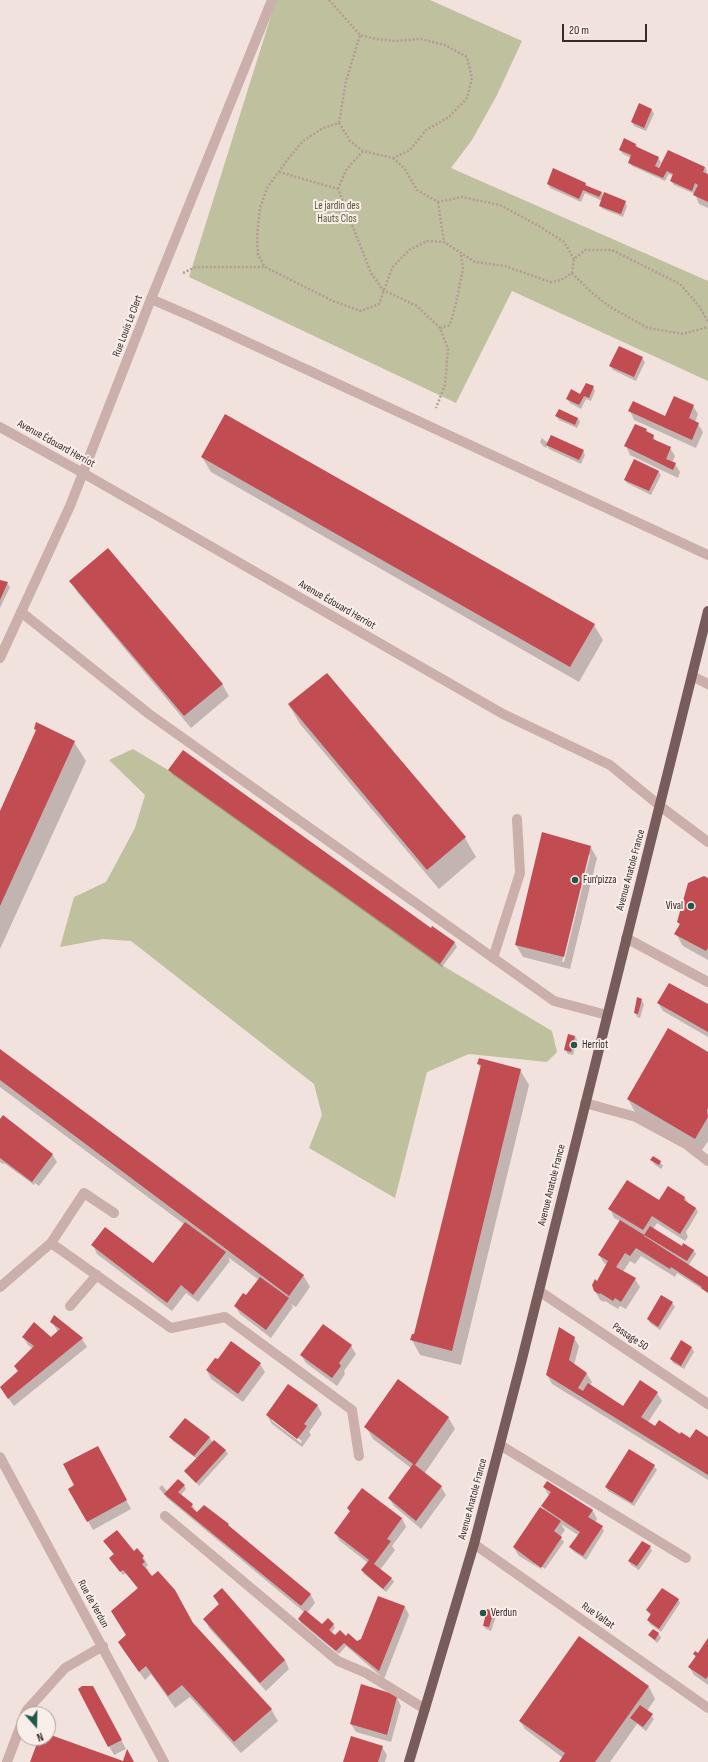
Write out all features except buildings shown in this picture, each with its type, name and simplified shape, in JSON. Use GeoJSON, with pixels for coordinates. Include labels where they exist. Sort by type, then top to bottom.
{"type":"FeatureCollection","features":[{"type":"Feature","properties":{"kind":"main road","name":"Avenue Anatole France"},"geometry":{"type":"LineString","coordinates":[[410,1762],[474,1544],[500,1445],[708,611]]}},
{"type":"Feature","properties":{"kind":"street","name":"Rue Louis Le Clert"},"geometry":{"type":"LineString","coordinates":[[0,658],[70,506],[151,299],[272,0]]}},
{"type":"Feature","properties":{"kind":"street"},"geometry":{"type":"LineString","coordinates":[[151,299],[708,555]]}},
{"type":"Feature","properties":{"kind":"street","name":"Avenue Édouard Herriot"},"geometry":{"type":"LineString","coordinates":[[0,427],[503,714],[610,765],[660,806],[708,842]]}},
{"type":"Feature","properties":{"kind":"street"},"geometry":{"type":"LineString","coordinates":[[21,612],[149,714],[554,1001],[607,1015]]}},
{"type":"Feature","properties":{"kind":"street"},"geometry":{"type":"LineString","coordinates":[[692,676],[708,684]]}},
{"type":"Feature","properties":{"kind":"street"},"geometry":{"type":"LineString","coordinates":[[493,958],[520,873],[517,819]]}},
{"type":"Feature","properties":{"kind":"street"},"geometry":{"type":"LineString","coordinates":[[626,938],[708,982]]}},
{"type":"Feature","properties":{"kind":"street"},"geometry":{"type":"LineString","coordinates":[[585,1102],[636,1116],[686,1144],[708,1161]]}},
{"type":"Feature","properties":{"kind":"street"},"geometry":{"type":"LineString","coordinates":[[0,1287],[51,1243],[84,1193],[114,1214]]}},
{"type":"Feature","properties":{"kind":"street"},"geometry":{"type":"LineString","coordinates":[[51,1243],[171,1328],[225,1317],[352,1410],[359,1456]]}},
{"type":"Feature","properties":{"kind":"street"},"geometry":{"type":"LineString","coordinates":[[70,1306],[97,1275]]}},
{"type":"Feature","properties":{"kind":"street","name":"Passage 50"},"geometry":{"type":"LineString","coordinates":[[539,1291],[708,1404]]}},
{"type":"Feature","properties":{"kind":"street"},"geometry":{"type":"LineString","coordinates":[[500,1445],[686,1558]]}},
{"type":"Feature","properties":{"kind":"street","name":"Rue de Verdun"},"geometry":{"type":"LineString","coordinates":[[0,1457],[103,1646],[164,1762]]}},
{"type":"Feature","properties":{"kind":"street"},"geometry":{"type":"LineString","coordinates":[[165,1516],[338,1660],[366,1673],[425,1709]]}},
{"type":"Feature","properties":{"kind":"street","name":"Rue Valtat"},"geometry":{"type":"LineString","coordinates":[[474,1544],[708,1708]]}},
{"type":"Feature","properties":{"kind":"street"},"geometry":{"type":"LineString","coordinates":[[31,1706],[64,1668],[103,1646]]}},
{"type":"Feature","properties":{"kind":"street"},"geometry":{"type":"LineString","coordinates":[[6,1762],[16,1736]]}},
{"type":"Feature","properties":{"kind":"path"},"geometry":{"type":"LineString","coordinates":[[329,0],[360,35],[376,39],[396,41],[421,40],[445,45],[467,57],[472,78],[466,98],[449,116],[426,130],[410,150],[393,158]]}},
{"type":"Feature","properties":{"kind":"path"},"geometry":{"type":"LineString","coordinates":[[157,284],[196,267],[265,267],[333,301],[361,311],[379,304],[392,268],[409,250],[427,241],[444,242],[475,262],[505,266],[550,282],[561,280],[572,273],[574,258],[564,242],[500,206],[462,196],[438,202],[417,190],[404,168],[393,158],[363,151],[350,141],[339,123],[346,81],[360,35]]}},
{"type":"Feature","properties":{"kind":"path"},"geometry":{"type":"LineString","coordinates":[[265,267],[258,255],[257,237],[260,208],[267,188],[303,141],[323,128],[339,123]]}},
{"type":"Feature","properties":{"kind":"path"},"geometry":{"type":"LineString","coordinates":[[363,151],[346,170],[338,189],[371,273],[384,290],[417,306],[440,328],[448,349],[445,385],[429,426]]}},
{"type":"Feature","properties":{"kind":"path"},"geometry":{"type":"LineString","coordinates":[[279,172],[338,189]]}},
{"type":"Feature","properties":{"kind":"path"},"geometry":{"type":"LineString","coordinates":[[438,202],[444,242]]}},
{"type":"Feature","properties":{"kind":"path"},"geometry":{"type":"LineString","coordinates":[[574,258],[585,250],[612,250],[680,284],[699,306],[708,322]]}},
{"type":"Feature","properties":{"kind":"path"},"geometry":{"type":"LineString","coordinates":[[440,328],[450,325],[456,303],[462,269],[461,254]]}},
{"type":"Feature","properties":{"kind":"path"},"geometry":{"type":"LineString","coordinates":[[572,273],[591,292],[610,307],[648,328],[683,334],[708,328]]}},
{"type":"Feature","properties":{"kind":"green space","name":"Le jardin des Hauts Clos"},"geometry":{"type":"Polygon","coordinates":[[[276,0],[430,0],[522,41],[497,95],[472,140],[451,168],[708,281],[708,381],[512,291],[456,403],[189,277],[276,0]]]}},
{"type":"Feature","properties":{"kind":"green space"},"geometry":{"type":"Polygon","coordinates":[[[133,749],[168,770],[440,964],[552,1031],[557,1052],[547,1062],[469,1054],[427,1072],[395,1198],[309,1148],[322,1115],[314,1084],[131,941],[103,939],[60,947],[74,897],[106,882],[135,828],[145,795],[109,760],[133,749]]]}},
{"type":"Feature","properties":{"kind":"place","name":"Fun'pizza"},"geometry":{"type":"Point","coordinates":[575,880]}},
{"type":"Feature","properties":{"kind":"place","name":"Vival"},"geometry":{"type":"Point","coordinates":[691,906]}},
{"type":"Feature","properties":{"kind":"place","name":"Herriot"},"geometry":{"type":"Point","coordinates":[574,1045]}},
{"type":"Feature","properties":{"kind":"place","name":"Verdun"},"geometry":{"type":"Point","coordinates":[483,1613]}}]}
